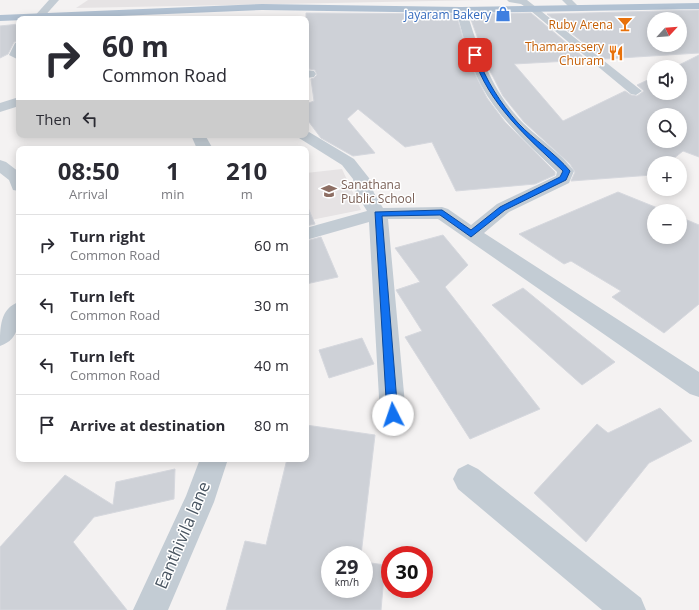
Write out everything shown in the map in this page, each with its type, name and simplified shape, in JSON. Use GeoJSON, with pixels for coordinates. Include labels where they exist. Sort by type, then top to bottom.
{"type":"FeatureCollection","features":[{"type":"Feature","properties":{"kind":"main road"},"geometry":{"type":"LineString","coordinates":[[60,16],[262,7],[461,10],[534,8],[570,4],[699,6]]}},
{"type":"Feature","properties":{"kind":"main road"},"geometry":{"type":"LineString","coordinates":[[0,18],[16,18]]}},
{"type":"Feature","properties":{"kind":"street"},"geometry":{"type":"LineString","coordinates":[[39,16],[54,0]]}},
{"type":"Feature","properties":{"kind":"street"},"geometry":{"type":"LineString","coordinates":[[512,0],[524,2],[534,8],[636,91]]}},
{"type":"Feature","properties":{"kind":"street"},"geometry":{"type":"LineString","coordinates":[[461,10],[480,70],[502,106],[516,124],[566,171],[563,179],[503,208],[471,234]]}},
{"type":"Feature","properties":{"kind":"street"},"geometry":{"type":"LineString","coordinates":[[0,108],[16,102]]}},
{"type":"Feature","properties":{"kind":"street"},"geometry":{"type":"LineString","coordinates":[[309,138],[348,162],[361,178],[365,193],[378,214],[393,415]]}},
{"type":"Feature","properties":{"kind":"street"},"geometry":{"type":"LineString","coordinates":[[0,165],[16,177]]}},
{"type":"Feature","properties":{"kind":"street"},"geometry":{"type":"LineString","coordinates":[[309,233],[378,214],[442,213],[471,234],[699,386]]}},
{"type":"Feature","properties":{"kind":"street"},"geometry":{"type":"LineString","coordinates":[[0,307],[16,306]]}},
{"type":"Feature","properties":{"kind":"street"},"geometry":{"type":"LineString","coordinates":[[0,337],[16,314]]}},
{"type":"Feature","properties":{"kind":"street","name":"Eanthivila lane"},"geometry":{"type":"LineString","coordinates":[[150,610],[199,502],[213,462]]}},
{"type":"Feature","properties":{"kind":"street"},"geometry":{"type":"LineString","coordinates":[[468,479],[629,610]]}},
{"type":"Feature","properties":{"kind":"shaded area"},"geometry":{"type":"Polygon","coordinates":[[[88,0],[485,0],[76,8],[88,0]]]}},
{"type":"Feature","properties":{"kind":"shaded area","name":"Sanathana Public School"},"geometry":{"type":"Polygon","coordinates":[[[342,169],[361,210],[309,220],[309,173],[342,169]]]}},
{"type":"Feature","properties":{"kind":"building"},"geometry":{"type":"Polygon","coordinates":[[[699,10],[699,53],[604,59],[547,14],[699,10]]]}},
{"type":"Feature","properties":{"kind":"building"},"geometry":{"type":"Polygon","coordinates":[[[306,13],[456,14],[472,68],[487,98],[505,122],[555,172],[555,175],[535,184],[456,191],[432,142],[405,147],[358,109],[347,119],[375,153],[353,156],[321,138],[309,122],[309,103],[314,101],[311,79],[317,75],[315,70],[309,69],[309,16],[306,16],[306,13]]]}},
{"type":"Feature","properties":{"kind":"building"},"geometry":{"type":"Polygon","coordinates":[[[531,13],[587,60],[514,64],[563,121],[625,91],[631,95],[637,96],[644,91],[637,85],[647,80],[647,100],[687,100],[687,61],[699,55],[699,157],[683,151],[677,156],[647,156],[647,175],[571,181],[575,172],[570,164],[524,122],[503,96],[489,69],[469,14],[531,13]]]}},
{"type":"Feature","properties":{"kind":"building"},"geometry":{"type":"Polygon","coordinates":[[[16,24],[16,42],[14,42],[8,54],[0,58],[0,26],[16,24]]]}},
{"type":"Feature","properties":{"kind":"building"},"geometry":{"type":"Polygon","coordinates":[[[618,192],[648,204],[647,244],[687,244],[687,220],[699,225],[699,304],[664,333],[612,297],[621,291],[571,261],[564,264],[519,234],[618,192]]]}},
{"type":"Feature","properties":{"kind":"building"},"geometry":{"type":"Polygon","coordinates":[[[309,210],[315,224],[309,225],[309,210]]]}},
{"type":"Feature","properties":{"kind":"building"},"geometry":{"type":"Polygon","coordinates":[[[443,235],[468,265],[445,287],[540,409],[470,439],[405,337],[422,331],[396,290],[420,282],[395,248],[443,235]]]}},
{"type":"Feature","properties":{"kind":"building"},"geometry":{"type":"Polygon","coordinates":[[[321,237],[338,277],[309,283],[309,240],[321,237]]]}},
{"type":"Feature","properties":{"kind":"building"},"geometry":{"type":"Polygon","coordinates":[[[523,288],[615,362],[582,385],[492,305],[523,288]]]}},
{"type":"Feature","properties":{"kind":"building"},"geometry":{"type":"Polygon","coordinates":[[[362,338],[374,364],[329,378],[319,350],[362,338]]]}},
{"type":"Feature","properties":{"kind":"building"},"geometry":{"type":"Polygon","coordinates":[[[660,408],[692,441],[649,463],[586,542],[534,493],[597,424],[608,433],[660,408]]]}},
{"type":"Feature","properties":{"kind":"building"},"geometry":{"type":"Polygon","coordinates":[[[309,425],[375,435],[362,546],[321,546],[321,598],[373,598],[373,563],[381,564],[381,610],[226,610],[245,541],[266,545],[286,462],[309,462],[309,425]]]}},
{"type":"Feature","properties":{"kind":"building"},"geometry":{"type":"Polygon","coordinates":[[[175,469],[174,499],[94,517],[73,542],[127,610],[0,610],[0,547],[65,475],[113,505],[116,482],[175,469]]]}},
{"type":"Feature","properties":{"kind":"place","name":"Jayaram Bakery"},"geometry":{"type":"Point","coordinates":[503,14]}},
{"type":"Feature","properties":{"kind":"place","name":"Ruby Arena"},"geometry":{"type":"Point","coordinates":[625,24]}},
{"type":"Feature","properties":{"kind":"place","name":"Thamarassery Churam"},"geometry":{"type":"Point","coordinates":[616,53]}},
{"type":"Feature","properties":{"kind":"place","name":"Sanathana Public School"},"geometry":{"type":"Point","coordinates":[329,191]}},
{"type":"Feature","properties":{"kind":"route"},"geometry":{"type":"LineString","coordinates":[[393,415],[378,214],[442,213],[471,234],[503,208],[541,191],[563,179],[566,171],[516,124],[502,106],[480,70],[475,55]]}}]}
